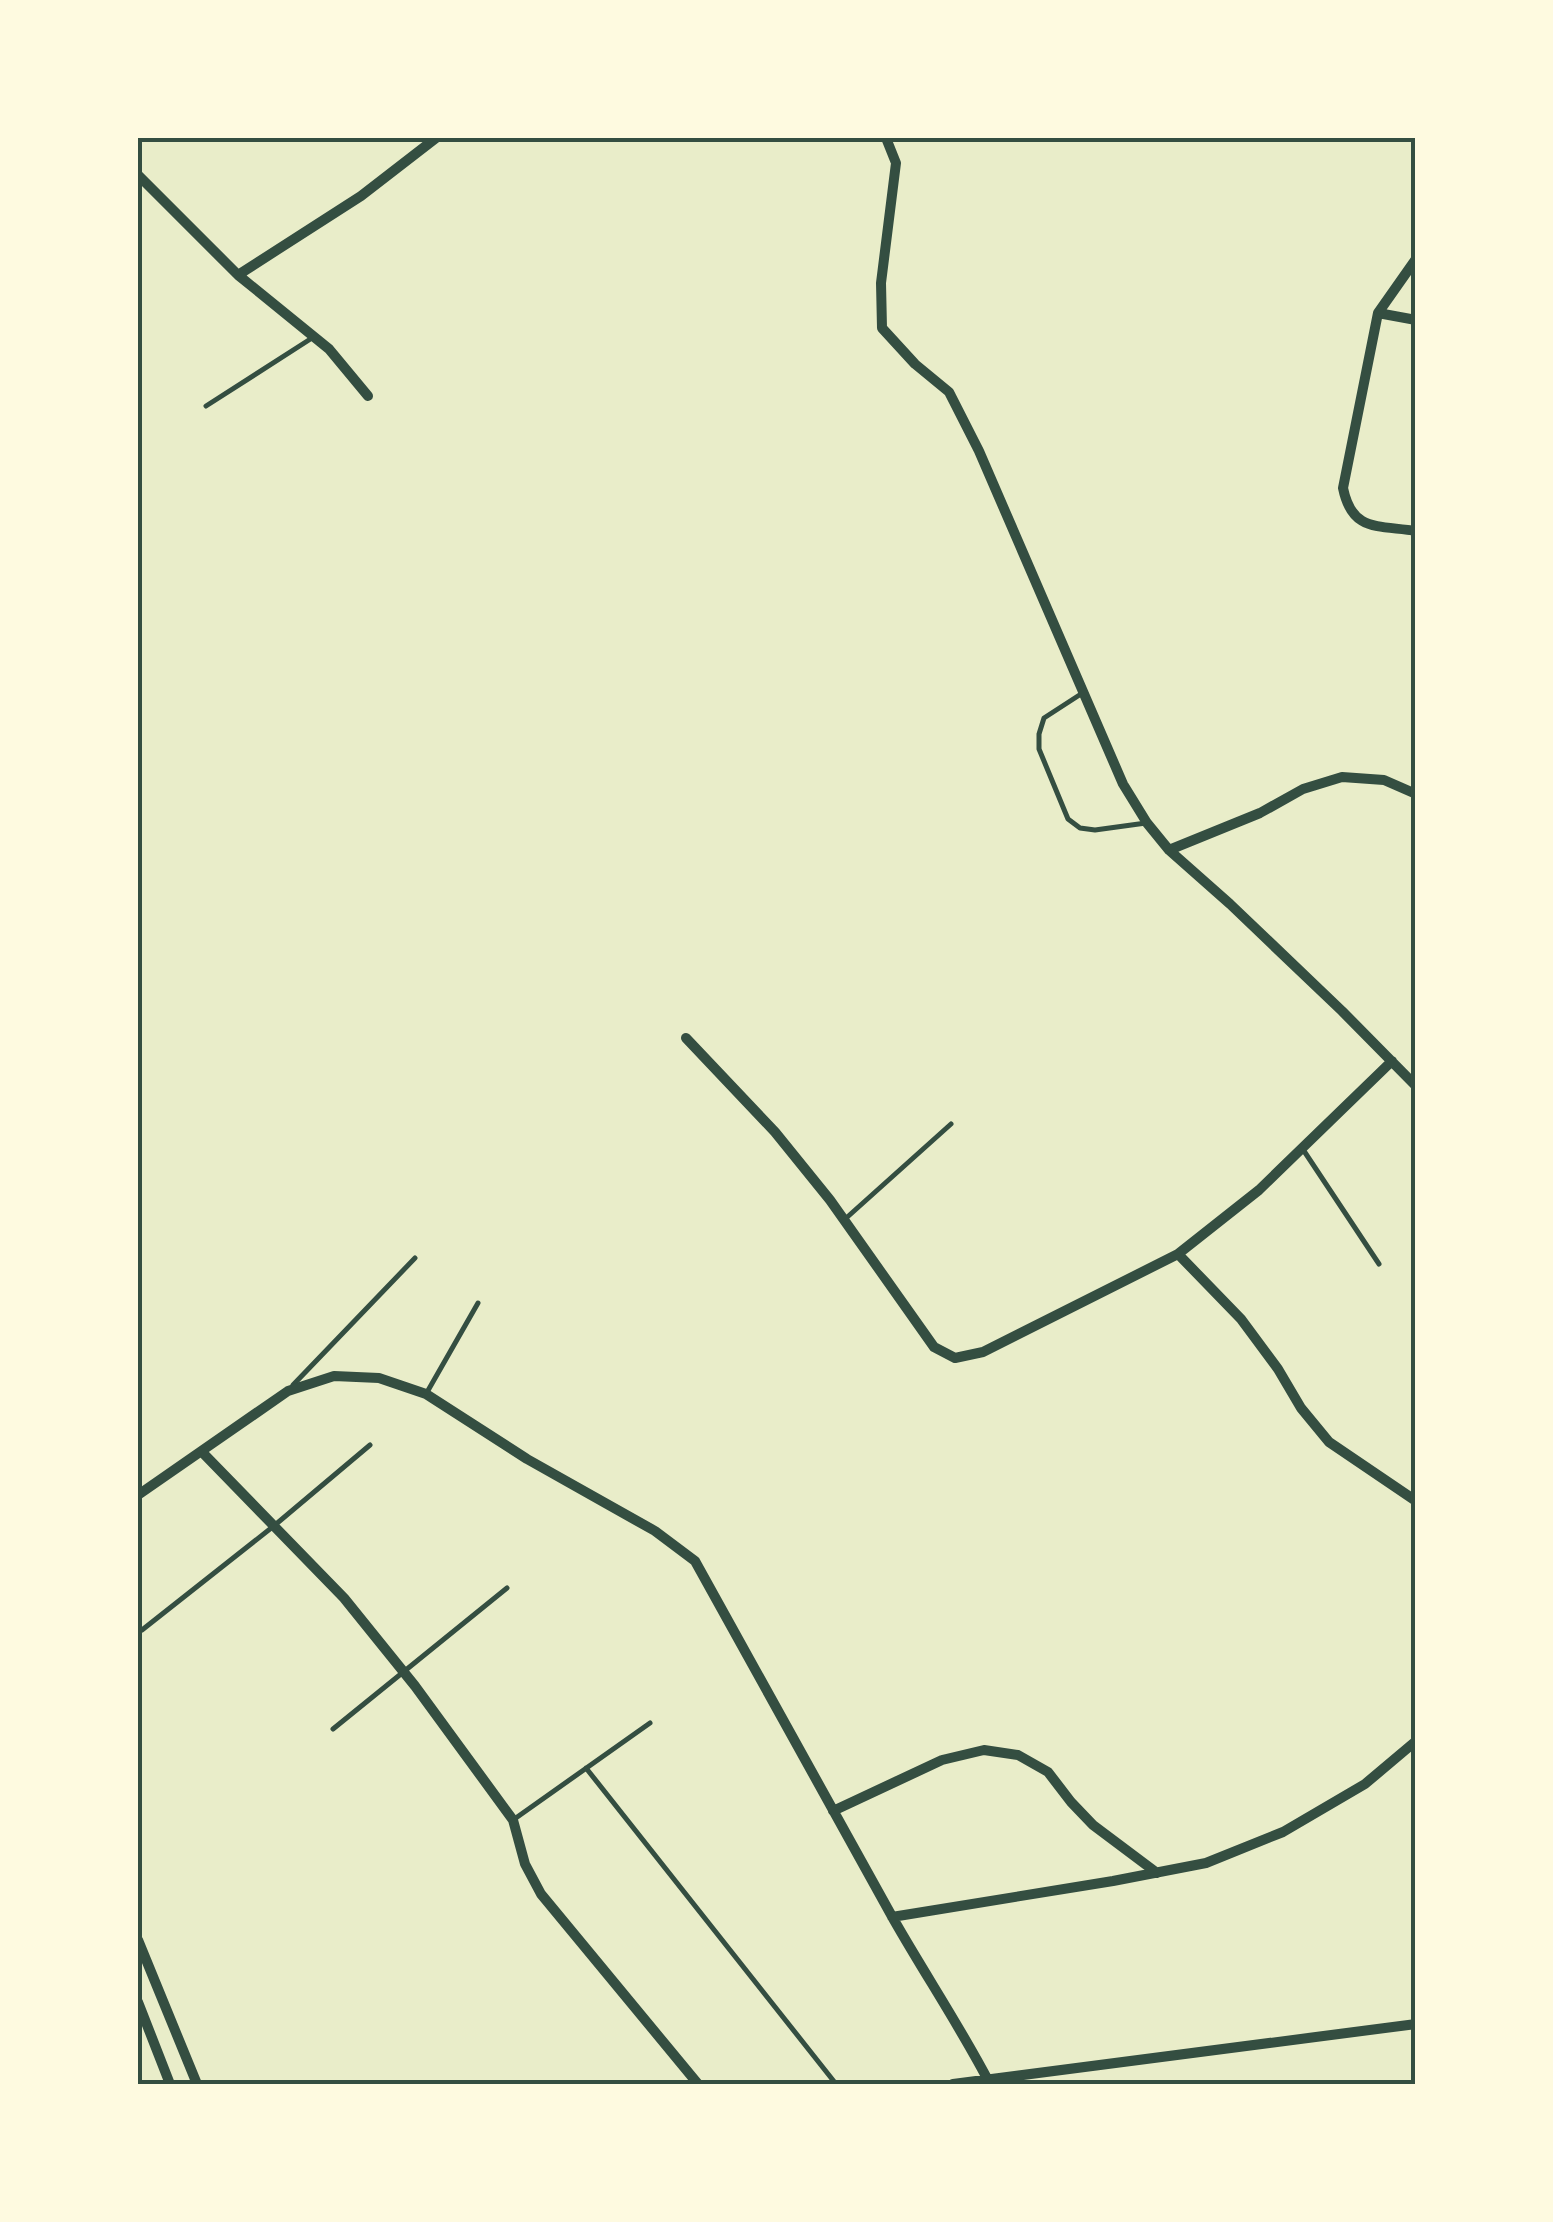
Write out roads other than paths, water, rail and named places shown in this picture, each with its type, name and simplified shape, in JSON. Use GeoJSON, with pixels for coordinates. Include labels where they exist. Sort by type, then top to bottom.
{"type":"FeatureCollection","features":[{"type":"Feature","properties":{"kind":"street"},"geometry":{"type":"LineString","coordinates":[[238,274],[361,196],[436,138]]}},
{"type":"Feature","properties":{"kind":"street"},"geometry":{"type":"LineString","coordinates":[[886,138],[896,164],[880,283],[882,328],[914,364],[949,392],[979,451],[1123,784],[1169,850],[1230,904],[1416,1086]]}},
{"type":"Feature","properties":{"kind":"street"},"geometry":{"type":"LineString","coordinates":[[138,175],[238,274],[330,349],[368,396]]}},
{"type":"Feature","properties":{"kind":"street"},"geometry":{"type":"LineString","coordinates":[[1416,259],[1378,313],[1343,488],[1347,509],[1361,522],[1416,531]]}},
{"type":"Feature","properties":{"kind":"street"},"geometry":{"type":"LineString","coordinates":[[1378,313],[1416,320]]}},
{"type":"Feature","properties":{"kind":"street"},"geometry":{"type":"LineString","coordinates":[[1169,850],[1260,813],[1303,789],[1342,777],[1384,780],[1416,794]]}},
{"type":"Feature","properties":{"kind":"street"},"geometry":{"type":"LineString","coordinates":[[686,1038],[776,1132],[934,1348],[955,1358],[983,1352],[1178,1254],[1259,1190],[1392,1061]]}},
{"type":"Feature","properties":{"kind":"street"},"geometry":{"type":"LineString","coordinates":[[1178,1254],[1242,1319],[1301,1408],[1329,1442],[1416,1500]]}},
{"type":"Feature","properties":{"kind":"street"},"geometry":{"type":"LineString","coordinates":[[138,1494],[288,1391],[334,1376],[379,1378],[426,1394],[528,1459],[655,1532],[695,1561],[832,1811],[989,2082]]}},
{"type":"Feature","properties":{"kind":"street"},"geometry":{"type":"LineString","coordinates":[[202,1452],[344,1598],[403,1672],[513,1820],[525,1864],[541,1894],[698,2084]]}},
{"type":"Feature","properties":{"kind":"street"},"geometry":{"type":"LineString","coordinates":[[892,1917],[1206,1862],[1283,1832],[1364,1784],[1416,1741]]}},
{"type":"Feature","properties":{"kind":"street"},"geometry":{"type":"LineString","coordinates":[[832,1811],[942,1760],[984,1750],[1018,1755],[1048,1772],[1094,1825],[1157,1873]]}},
{"type":"Feature","properties":{"kind":"street"},"geometry":{"type":"LineString","coordinates":[[138,1940],[197,2084]]}},
{"type":"Feature","properties":{"kind":"street"},"geometry":{"type":"LineString","coordinates":[[138,2002],[170,2084]]}},
{"type":"Feature","properties":{"kind":"street"},"geometry":{"type":"LineString","coordinates":[[953,2084],[1416,2024]]}},
{"type":"Feature","properties":{"kind":"lane"},"geometry":{"type":"LineString","coordinates":[[206,406],[315,337]]}},
{"type":"Feature","properties":{"kind":"lane"},"geometry":{"type":"LineString","coordinates":[[1084,692],[1044,718],[1039,734],[1039,748],[1068,819],[1080,828],[1095,830],[1147,822]]}},
{"type":"Feature","properties":{"kind":"lane"},"geometry":{"type":"LineString","coordinates":[[844,1220],[950,1124]]}},
{"type":"Feature","properties":{"kind":"lane"},"geometry":{"type":"LineString","coordinates":[[1302,1148],[1378,1264]]}},
{"type":"Feature","properties":{"kind":"lane"},"geometry":{"type":"LineString","coordinates":[[288,1391],[415,1258]]}},
{"type":"Feature","properties":{"kind":"lane"},"geometry":{"type":"LineString","coordinates":[[426,1394],[478,1303]]}},
{"type":"Feature","properties":{"kind":"lane"},"geometry":{"type":"LineString","coordinates":[[142,1630],[275,1526],[370,1445]]}},
{"type":"Feature","properties":{"kind":"lane"},"geometry":{"type":"LineString","coordinates":[[332,1729],[507,1588]]}},
{"type":"Feature","properties":{"kind":"lane"},"geometry":{"type":"LineString","coordinates":[[513,1820],[650,1723]]}},
{"type":"Feature","properties":{"kind":"lane"},"geometry":{"type":"LineString","coordinates":[[586,1768],[836,2084]]}}]}
